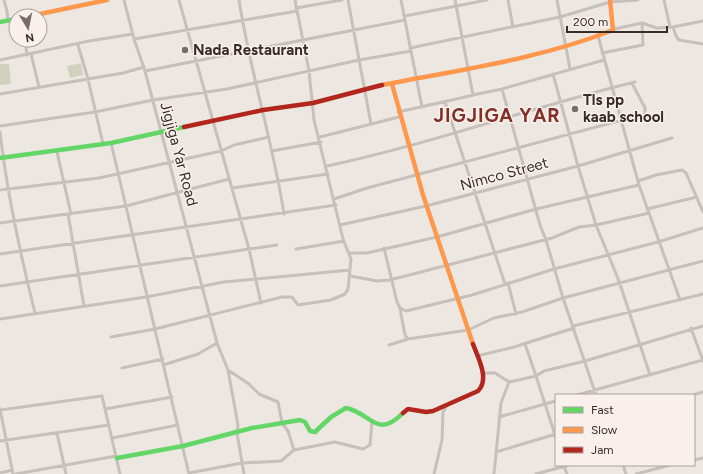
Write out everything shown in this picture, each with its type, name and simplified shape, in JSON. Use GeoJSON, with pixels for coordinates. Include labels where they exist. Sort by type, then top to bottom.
{"type":"FeatureCollection","features":[{"type":"Feature","properties":{"kind":"street"},"geometry":{"type":"LineString","coordinates":[[0,22],[8,21],[4,0]]}},
{"type":"Feature","properties":{"kind":"street"},"geometry":{"type":"LineString","coordinates":[[48,12],[107,0]]}},
{"type":"Feature","properties":{"kind":"street","name":"Jigjiga Yar Road"},"geometry":{"type":"LineString","coordinates":[[124,0],[134,39],[145,69],[217,343],[228,370],[238,425],[237,433],[244,474]]}},
{"type":"Feature","properties":{"kind":"street"},"geometry":{"type":"LineString","coordinates":[[179,0],[249,249],[261,303]]}},
{"type":"Feature","properties":{"kind":"street"},"geometry":{"type":"LineString","coordinates":[[238,0],[248,51],[279,182],[284,214]]}},
{"type":"Feature","properties":{"kind":"street"},"geometry":{"type":"LineString","coordinates":[[111,337],[155,329],[282,297],[290,297],[300,305],[339,298],[345,294],[348,289],[350,276],[350,253],[344,241],[313,113],[309,71],[294,0]]}},
{"type":"Feature","properties":{"kind":"street"},"geometry":{"type":"LineString","coordinates":[[134,39],[297,10],[342,0]]}},
{"type":"Feature","properties":{"kind":"street"},"geometry":{"type":"LineString","coordinates":[[348,0],[370,124]]}},
{"type":"Feature","properties":{"kind":"street"},"geometry":{"type":"LineString","coordinates":[[401,0],[422,107]]}},
{"type":"Feature","properties":{"kind":"street"},"geometry":{"type":"LineString","coordinates":[[455,0],[474,95]]}},
{"type":"Feature","properties":{"kind":"street"},"geometry":{"type":"LineString","coordinates":[[0,94],[248,51],[353,30],[487,0]]}},
{"type":"Feature","properties":{"kind":"street"},"geometry":{"type":"LineString","coordinates":[[508,0],[513,27]]}},
{"type":"Feature","properties":{"kind":"street"},"geometry":{"type":"LineString","coordinates":[[557,0],[570,69]]}},
{"type":"Feature","properties":{"kind":"street"},"geometry":{"type":"LineString","coordinates":[[0,126],[95,112],[153,100],[205,92],[560,17],[610,1],[638,0]]}},
{"type":"Feature","properties":{"kind":"street"},"geometry":{"type":"LineString","coordinates":[[664,0],[672,27],[679,40],[703,44]]}},
{"type":"Feature","properties":{"kind":"street"},"geometry":{"type":"LineString","coordinates":[[610,1],[614,29]]}},
{"type":"Feature","properties":{"kind":"street"},"geometry":{"type":"LineString","coordinates":[[1,158],[57,152],[110,143],[263,110],[313,103],[364,89],[416,80],[566,46],[598,36],[614,29],[642,23],[658,28],[703,21]]}},
{"type":"Feature","properties":{"kind":"street"},"geometry":{"type":"LineString","coordinates":[[602,53],[643,45],[642,23]]}},
{"type":"Feature","properties":{"kind":"street"},"geometry":{"type":"LineString","coordinates":[[0,60],[78,45],[89,41],[133,34]]}},
{"type":"Feature","properties":{"kind":"street"},"geometry":{"type":"LineString","coordinates":[[598,36],[638,183],[680,300]]}},
{"type":"Feature","properties":{"kind":"street"},"geometry":{"type":"LineString","coordinates":[[78,45],[88,79],[103,144]]}},
{"type":"Feature","properties":{"kind":"street"},"geometry":{"type":"LineString","coordinates":[[26,48],[27,55]]}},
{"type":"Feature","properties":{"kind":"street"},"geometry":{"type":"LineString","coordinates":[[32,54],[39,87]]}},
{"type":"Feature","properties":{"kind":"street"},"geometry":{"type":"LineString","coordinates":[[320,137],[370,124],[422,107],[502,89],[604,60]]}},
{"type":"Feature","properties":{"kind":"street"},"geometry":{"type":"LineString","coordinates":[[553,74],[596,225],[619,282],[650,375]]}},
{"type":"Feature","properties":{"kind":"street"},"geometry":{"type":"LineString","coordinates":[[327,166],[406,147],[561,102],[634,83],[645,108],[645,114],[367,188],[334,199]]}},
{"type":"Feature","properties":{"kind":"street"},"geometry":{"type":"LineString","coordinates":[[0,473],[14,473],[183,446],[300,420],[305,422],[310,431],[314,432],[331,417],[349,408],[364,415],[372,422],[377,424],[391,424],[408,409],[426,412],[446,407],[478,391],[484,382],[482,373],[458,298],[415,176],[398,115],[392,84]]}},
{"type":"Feature","properties":{"kind":"street"},"geometry":{"type":"LineString","coordinates":[[502,89],[526,179],[546,240],[562,298],[596,394]]}},
{"type":"Feature","properties":{"kind":"street"},"geometry":{"type":"LineString","coordinates":[[446,102],[474,193],[516,314]]}},
{"type":"Feature","properties":{"kind":"street"},"geometry":{"type":"LineString","coordinates":[[0,132],[1,158],[20,251],[35,313]]}},
{"type":"Feature","properties":{"kind":"street"},"geometry":{"type":"LineString","coordinates":[[0,190],[118,174],[221,151],[234,145],[269,137]]}},
{"type":"Feature","properties":{"kind":"street","name":"Nimco Street"},"geometry":{"type":"LineString","coordinates":[[340,225],[426,206],[578,166],[672,138]]}},
{"type":"Feature","properties":{"kind":"street"},"geometry":{"type":"LineString","coordinates":[[272,151],[321,142]]}},
{"type":"Feature","properties":{"kind":"street"},"geometry":{"type":"LineString","coordinates":[[110,143],[189,473],[242,463],[281,461],[294,450],[335,442],[363,449],[370,445],[372,422]]}},
{"type":"Feature","properties":{"kind":"street"},"geometry":{"type":"LineString","coordinates":[[57,152],[70,214],[84,306]]}},
{"type":"Feature","properties":{"kind":"street"},"geometry":{"type":"LineString","coordinates":[[350,253],[367,253],[437,237],[536,209],[638,183],[656,175],[677,169],[686,173],[703,212]]}},
{"type":"Feature","properties":{"kind":"street"},"geometry":{"type":"LineString","coordinates":[[232,188],[328,174]]}},
{"type":"Feature","properties":{"kind":"street"},"geometry":{"type":"LineString","coordinates":[[0,223],[126,206],[229,179]]}},
{"type":"Feature","properties":{"kind":"street"},"geometry":{"type":"LineString","coordinates":[[350,276],[377,281],[390,280],[447,267],[546,240],[579,227],[596,225],[697,197]]}},
{"type":"Feature","properties":{"kind":"street"},"geometry":{"type":"LineString","coordinates":[[0,254],[133,236],[187,226],[336,206]]}},
{"type":"Feature","properties":{"kind":"street"},"geometry":{"type":"LineString","coordinates":[[400,308],[403,310],[410,310],[458,298],[554,269],[658,242],[703,228]]}},
{"type":"Feature","properties":{"kind":"street"},"geometry":{"type":"LineString","coordinates":[[296,249],[344,241]]}},
{"type":"Feature","properties":{"kind":"street"},"geometry":{"type":"LineString","coordinates":[[0,286],[277,245]]}},
{"type":"Feature","properties":{"kind":"street"},"geometry":{"type":"LineString","coordinates":[[384,248],[390,280],[400,308],[405,336],[408,340]]}},
{"type":"Feature","properties":{"kind":"street"},"geometry":{"type":"LineString","coordinates":[[389,345],[408,340],[468,330],[494,318],[516,314],[562,298],[703,261]]}},
{"type":"Feature","properties":{"kind":"street"},"geometry":{"type":"LineString","coordinates":[[0,319],[146,297],[202,286],[350,270]]}},
{"type":"Feature","properties":{"kind":"street"},"geometry":{"type":"LineString","coordinates":[[477,356],[526,344],[573,327],[703,294]]}},
{"type":"Feature","properties":{"kind":"street"},"geometry":{"type":"LineString","coordinates":[[482,373],[495,373],[508,382],[536,376],[544,371],[584,361],[691,328],[703,326]]}},
{"type":"Feature","properties":{"kind":"street"},"geometry":{"type":"LineString","coordinates":[[581,394],[703,360],[691,328]]}},
{"type":"Feature","properties":{"kind":"street"},"geometry":{"type":"LineString","coordinates":[[163,365],[198,354],[217,343]]}},
{"type":"Feature","properties":{"kind":"street"},"geometry":{"type":"LineString","coordinates":[[526,344],[555,432]]}},
{"type":"Feature","properties":{"kind":"street"},"geometry":{"type":"LineString","coordinates":[[122,368],[162,359]]}},
{"type":"Feature","properties":{"kind":"street"},"geometry":{"type":"LineString","coordinates":[[228,370],[259,394],[278,402],[282,423],[288,431],[294,450]]}},
{"type":"Feature","properties":{"kind":"street"},"geometry":{"type":"LineString","coordinates":[[494,474],[502,397],[508,382]]}},
{"type":"Feature","properties":{"kind":"street"},"geometry":{"type":"LineString","coordinates":[[14,473],[0,410],[99,396],[102,397],[120,474]]}},
{"type":"Feature","properties":{"kind":"street"},"geometry":{"type":"LineString","coordinates":[[105,409],[172,398]]}},
{"type":"Feature","properties":{"kind":"street"},"geometry":{"type":"LineString","coordinates":[[499,417],[555,401]]}},
{"type":"Feature","properties":{"kind":"street"},"geometry":{"type":"LineString","coordinates":[[434,474],[442,440],[444,412],[446,407]]}},
{"type":"Feature","properties":{"kind":"street"},"geometry":{"type":"LineString","coordinates":[[0,441],[109,425]]}},
{"type":"Feature","properties":{"kind":"street"},"geometry":{"type":"LineString","coordinates":[[112,438],[178,425]]}},
{"type":"Feature","properties":{"kind":"street"},"geometry":{"type":"LineString","coordinates":[[57,433],[66,474]]}},
{"type":"Feature","properties":{"kind":"street"},"geometry":{"type":"LineString","coordinates":[[496,452],[555,435]]}},
{"type":"Feature","properties":{"kind":"street"},"geometry":{"type":"LineString","coordinates":[[536,474],[564,466],[567,474]]}},
{"type":"Feature","properties":{"kind":"street"},"geometry":{"type":"LineString","coordinates":[[636,474],[666,466]]}},
{"type":"Feature","properties":{"kind":"green space"},"geometry":{"type":"Polygon","coordinates":[[[81,63],[83,75],[70,78],[67,66],[81,63]]]}},
{"type":"Feature","properties":{"kind":"green space"},"geometry":{"type":"Polygon","coordinates":[[[0,64],[9,64],[11,84],[0,85],[0,64]]]}},
{"type":"Feature","properties":{"kind":"traffic: fast"},"geometry":{"type":"LineString","coordinates":[[0,22],[8,20]]}},
{"type":"Feature","properties":{"kind":"traffic: fast"},"geometry":{"type":"LineString","coordinates":[[0,158],[111,143],[184,127]]}},
{"type":"Feature","properties":{"kind":"traffic: fast"},"geometry":{"type":"LineString","coordinates":[[117,458],[183,446],[252,428],[300,420],[305,422],[310,431],[315,432],[331,417],[346,408],[355,411],[380,425],[394,421],[403,413]]}},
{"type":"Feature","properties":{"kind":"traffic: slow"},"geometry":{"type":"LineString","coordinates":[[48,12],[107,0]]}},
{"type":"Feature","properties":{"kind":"traffic: slow"},"geometry":{"type":"LineString","coordinates":[[382,85],[499,63],[557,49],[613,30],[610,0]]}},
{"type":"Feature","properties":{"kind":"traffic: slow"},"geometry":{"type":"LineString","coordinates":[[392,84],[423,195],[473,344]]}},
{"type":"Feature","properties":{"kind":"traffic: jam"},"geometry":{"type":"LineString","coordinates":[[184,127],[263,110],[313,103],[382,85]]}},
{"type":"Feature","properties":{"kind":"traffic: jam"},"geometry":{"type":"LineString","coordinates":[[403,413],[408,409],[426,412],[433,411],[478,391],[483,381],[483,375],[473,344]]}},
{"type":"Feature","properties":{"kind":"place","name":"Nada Restaurant"},"geometry":{"type":"Point","coordinates":[185,50]}},
{"type":"Feature","properties":{"kind":"place","name":"Tls pp kaab school"},"geometry":{"type":"Point","coordinates":[575,109]}},
{"type":"Feature","properties":{"kind":"district","name":"JIGJIGA YAR"},"geometry":{"type":"Point","coordinates":[497,115]}}]}
